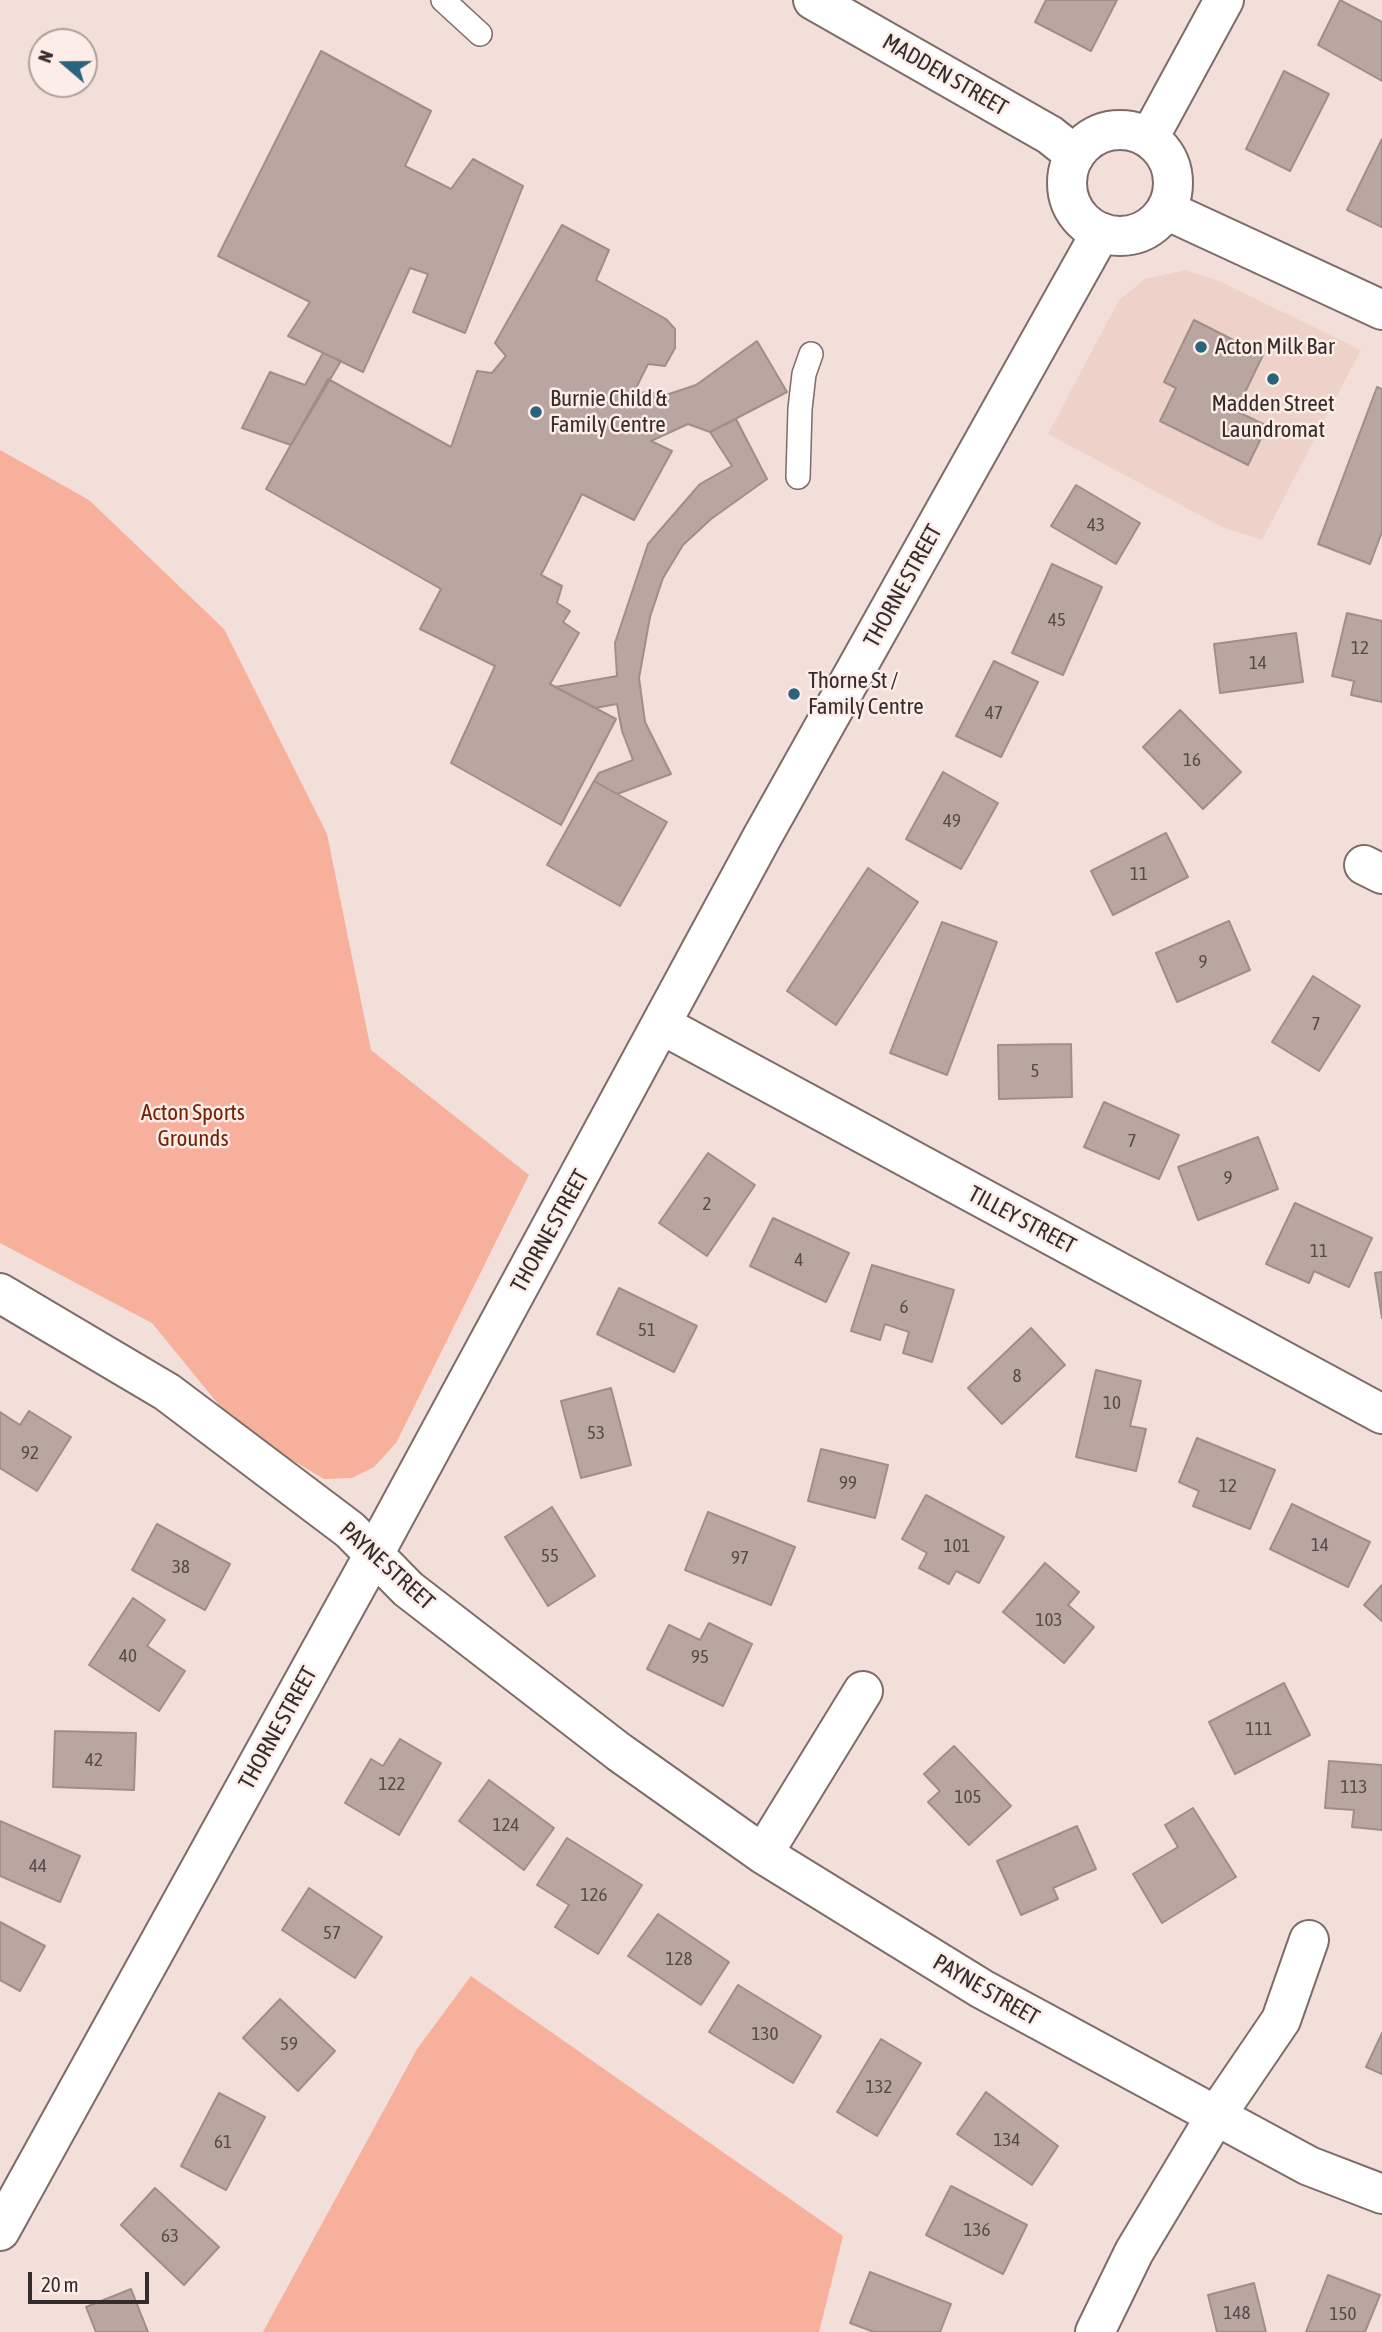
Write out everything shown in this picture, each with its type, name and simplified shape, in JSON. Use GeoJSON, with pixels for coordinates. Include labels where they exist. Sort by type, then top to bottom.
{"type":"FeatureCollection","features":[{"type":"Feature","properties":{"kind":"street","name":"MADDEN STREET"},"geometry":{"type":"LineString","coordinates":[[813,0],[1050,135],[1075,155]]}},
{"type":"Feature","properties":{"kind":"street"},"geometry":{"type":"LineString","coordinates":[[1149,138],[1224,0]]}},
{"type":"Feature","properties":{"kind":"street"},"geometry":{"type":"LineString","coordinates":[[1115,130],[1138,132],[1149,138],[1161,148],[1170,162],[1172,195],[1166,210],[1157,221],[1130,235],[1101,232],[1089,225],[1072,205],[1067,188],[1075,155],[1086,142],[1115,130]]}},
{"type":"Feature","properties":{"kind":"street"},"geometry":{"type":"LineString","coordinates":[[1166,210],[1382,310]]}},
{"type":"Feature","properties":{"kind":"street","name":"THORNE STREET"},"geometry":{"type":"LineString","coordinates":[[0,2231],[373,1556],[761,839],[1101,232]]}},
{"type":"Feature","properties":{"kind":"street","name":"TILLEY STREET"},"geometry":{"type":"LineString","coordinates":[[662,1025],[1382,1414]]}},
{"type":"Feature","properties":{"kind":"street","name":"PAYNE STREET"},"geometry":{"type":"LineString","coordinates":[[0,1293],[167,1392],[350,1530],[408,1590],[619,1752],[764,1854],[982,1989],[1309,2166],[1382,2194]]}},
{"type":"Feature","properties":{"kind":"street"},"geometry":{"type":"LineString","coordinates":[[764,1854],[863,1691]]}},
{"type":"Feature","properties":{"kind":"street"},"geometry":{"type":"LineString","coordinates":[[1095,2332],[1134,2252],[1215,2117],[1282,2020],[1309,1940]]}},
{"type":"Feature","properties":{"kind":"lane"},"geometry":{"type":"LineString","coordinates":[[443,0],[480,34]]}},
{"type":"Feature","properties":{"kind":"lane"},"geometry":{"type":"LineString","coordinates":[[798,477],[800,410],[804,374],[811,354]]}},
{"type":"Feature","properties":{"kind":"shaded area"},"geometry":{"type":"Polygon","coordinates":[[[1185,270],[1219,281],[1361,350],[1262,540],[1222,527],[1048,434],[1119,300],[1145,279],[1185,270]]]}},
{"type":"Feature","properties":{"kind":"green space","name":"Acton Sports Grounds"},"geometry":{"type":"Polygon","coordinates":[[[0,450],[89,500],[224,629],[327,834],[371,1050],[529,1175],[396,1443],[374,1467],[352,1478],[324,1479],[277,1451],[228,1416],[152,1323],[0,1243],[0,450]]]}},
{"type":"Feature","properties":{"kind":"green space"},"geometry":{"type":"Polygon","coordinates":[[[471,1976],[843,2236],[819,2332],[263,2332],[417,2049],[471,1976]]]}},
{"type":"Feature","properties":{"kind":"building"},"geometry":{"type":"Polygon","coordinates":[[[1046,0],[1117,0],[1091,51],[1035,22],[1046,0]]]}},
{"type":"Feature","properties":{"kind":"building"},"geometry":{"type":"Polygon","coordinates":[[[1340,0],[1382,22],[1382,81],[1318,45],[1340,0]]]}},
{"type":"Feature","properties":{"kind":"building"},"geometry":{"type":"Polygon","coordinates":[[[321,51],[431,111],[405,166],[451,189],[473,159],[523,186],[465,333],[413,312],[428,274],[410,268],[363,372],[288,336],[310,302],[218,256],[321,51]]]}},
{"type":"Feature","properties":{"kind":"building"},"geometry":{"type":"Polygon","coordinates":[[[1284,71],[1329,94],[1290,171],[1246,149],[1284,71]]]}},
{"type":"Feature","properties":{"kind":"building"},"geometry":{"type":"Polygon","coordinates":[[[1382,139],[1382,227],[1347,210],[1382,139]]]}},
{"type":"Feature","properties":{"kind":"building"},"geometry":{"type":"Polygon","coordinates":[[[562,225],[609,250],[596,280],[666,319],[675,329],[675,348],[665,366],[648,364],[634,392],[669,394],[696,385],[757,341],[787,392],[710,432],[688,424],[651,441],[672,451],[634,520],[582,494],[541,575],[562,586],[557,603],[570,611],[563,622],[579,633],[550,684],[616,719],[561,825],[451,763],[495,666],[420,629],[441,589],[266,489],[328,379],[451,447],[477,371],[492,373],[506,356],[495,343],[562,225]]]}},
{"type":"Feature","properties":{"kind":"building"},"geometry":{"type":"Polygon","coordinates":[[[1194,320],[1263,355],[1236,411],[1267,426],[1248,465],[1160,421],[1176,388],[1164,382],[1194,320]]]}},
{"type":"Feature","properties":{"kind":"building"},"geometry":{"type":"Polygon","coordinates":[[[323,353],[341,361],[291,445],[242,428],[270,372],[305,385],[323,353]]]}},
{"type":"Feature","properties":{"kind":"building"},"geometry":{"type":"Polygon","coordinates":[[[1377,387],[1382,389],[1382,532],[1370,564],[1318,544],[1377,387]]]}},
{"type":"Feature","properties":{"kind":"building"},"geometry":{"type":"Polygon","coordinates":[[[736,419],[767,479],[711,519],[683,545],[663,578],[650,617],[639,678],[645,722],[671,774],[617,794],[594,781],[599,773],[633,760],[622,731],[617,704],[595,708],[555,687],[617,676],[615,643],[648,544],[700,484],[732,466],[710,432],[736,419]]]}},
{"type":"Feature","properties":{"kind":"building"},"geometry":{"type":"Polygon","coordinates":[[[1076,485],[1140,523],[1116,564],[1051,526],[1076,485]]]}},
{"type":"Feature","properties":{"kind":"building"},"geometry":{"type":"Polygon","coordinates":[[[1052,564],[1102,587],[1063,675],[1012,653],[1052,564]]]}},
{"type":"Feature","properties":{"kind":"building"},"geometry":{"type":"Polygon","coordinates":[[[1347,613],[1382,621],[1382,702],[1351,695],[1354,681],[1332,676],[1347,613]]]}},
{"type":"Feature","properties":{"kind":"building"},"geometry":{"type":"Polygon","coordinates":[[[1296,633],[1303,682],[1220,693],[1214,644],[1296,633]]]}},
{"type":"Feature","properties":{"kind":"building"},"geometry":{"type":"Polygon","coordinates":[[[994,661],[1038,682],[1001,757],[956,736],[994,661]]]}},
{"type":"Feature","properties":{"kind":"building"},"geometry":{"type":"Polygon","coordinates":[[[1180,710],[1241,772],[1203,809],[1143,747],[1180,710]]]}},
{"type":"Feature","properties":{"kind":"building"},"geometry":{"type":"Polygon","coordinates":[[[943,772],[998,803],[961,869],[906,839],[943,772]]]}},
{"type":"Feature","properties":{"kind":"building"},"geometry":{"type":"Polygon","coordinates":[[[594,781],[667,822],[620,906],[547,865],[594,781]]]}},
{"type":"Feature","properties":{"kind":"building"},"geometry":{"type":"Polygon","coordinates":[[[1166,833],[1188,877],[1113,915],[1091,871],[1166,833]]]}},
{"type":"Feature","properties":{"kind":"building"},"geometry":{"type":"Polygon","coordinates":[[[868,868],[918,902],[836,1025],[787,991],[868,868]]]}},
{"type":"Feature","properties":{"kind":"building"},"geometry":{"type":"Polygon","coordinates":[[[1229,921],[1250,970],[1177,1002],[1156,953],[1229,921]]]}},
{"type":"Feature","properties":{"kind":"building"},"geometry":{"type":"Polygon","coordinates":[[[942,922],[997,942],[947,1075],[890,1053],[942,922]]]}},
{"type":"Feature","properties":{"kind":"building"},"geometry":{"type":"Polygon","coordinates":[[[1313,976],[1360,1006],[1319,1071],[1272,1042],[1313,976]]]}},
{"type":"Feature","properties":{"kind":"building"},"geometry":{"type":"Polygon","coordinates":[[[1071,1044],[1072,1097],[999,1099],[998,1045],[1071,1044]]]}},
{"type":"Feature","properties":{"kind":"building"},"geometry":{"type":"Polygon","coordinates":[[[1104,1102],[1179,1135],[1159,1179],[1084,1147],[1104,1102]]]}},
{"type":"Feature","properties":{"kind":"building"},"geometry":{"type":"Polygon","coordinates":[[[1258,1137],[1278,1189],[1198,1220],[1178,1167],[1258,1137]]]}},
{"type":"Feature","properties":{"kind":"building"},"geometry":{"type":"Polygon","coordinates":[[[708,1153],[755,1185],[707,1256],[659,1223],[708,1153]]]}},
{"type":"Feature","properties":{"kind":"building"},"geometry":{"type":"Polygon","coordinates":[[[1295,1203],[1372,1238],[1349,1287],[1314,1271],[1309,1283],[1266,1264],[1295,1203]]]}},
{"type":"Feature","properties":{"kind":"building"},"geometry":{"type":"Polygon","coordinates":[[[773,1218],[849,1253],[826,1302],[750,1266],[773,1218]]]}},
{"type":"Feature","properties":{"kind":"building"},"geometry":{"type":"Polygon","coordinates":[[[872,1265],[954,1290],[932,1362],[903,1353],[909,1332],[885,1324],[880,1340],[851,1331],[872,1265]]]}},
{"type":"Feature","properties":{"kind":"building"},"geometry":{"type":"Polygon","coordinates":[[[1382,1272],[1382,1318],[1375,1273],[1382,1272]]]}},
{"type":"Feature","properties":{"kind":"building"},"geometry":{"type":"Polygon","coordinates":[[[619,1288],[697,1326],[674,1372],[597,1334],[619,1288]]]}},
{"type":"Feature","properties":{"kind":"building"},"geometry":{"type":"Polygon","coordinates":[[[1031,1328],[1065,1365],[1002,1424],[968,1388],[1031,1328]]]}},
{"type":"Feature","properties":{"kind":"building"},"geometry":{"type":"Polygon","coordinates":[[[1096,1370],[1141,1381],[1130,1426],[1146,1429],[1136,1471],[1076,1457],[1096,1370]]]}},
{"type":"Feature","properties":{"kind":"building"},"geometry":{"type":"Polygon","coordinates":[[[611,1388],[631,1465],[581,1478],[561,1401],[611,1388]]]}},
{"type":"Feature","properties":{"kind":"building"},"geometry":{"type":"Polygon","coordinates":[[[29,1411],[71,1437],[37,1491],[0,1468],[0,1412],[20,1425],[29,1411]]]}},
{"type":"Feature","properties":{"kind":"building"},"geometry":{"type":"Polygon","coordinates":[[[1197,1438],[1275,1470],[1250,1529],[1193,1506],[1199,1491],[1179,1482],[1197,1438]]]}},
{"type":"Feature","properties":{"kind":"building"},"geometry":{"type":"Polygon","coordinates":[[[821,1449],[888,1465],[875,1518],[808,1501],[821,1449]]]}},
{"type":"Feature","properties":{"kind":"building"},"geometry":{"type":"Polygon","coordinates":[[[926,1495],[1004,1537],[979,1583],[956,1571],[949,1584],[919,1568],[927,1553],[902,1539],[926,1495]]]}},
{"type":"Feature","properties":{"kind":"building"},"geometry":{"type":"Polygon","coordinates":[[[1292,1504],[1370,1542],[1348,1587],[1270,1549],[1292,1504]]]}},
{"type":"Feature","properties":{"kind":"building"},"geometry":{"type":"Polygon","coordinates":[[[552,1507],[595,1576],[548,1606],[505,1537],[552,1507]]]}},
{"type":"Feature","properties":{"kind":"building"},"geometry":{"type":"Polygon","coordinates":[[[708,1512],[795,1547],[771,1605],[685,1570],[708,1512]]]}},
{"type":"Feature","properties":{"kind":"building"},"geometry":{"type":"Polygon","coordinates":[[[157,1524],[230,1564],[205,1610],[132,1570],[157,1524]]]}},
{"type":"Feature","properties":{"kind":"building"},"geometry":{"type":"Polygon","coordinates":[[[1045,1563],[1079,1592],[1068,1605],[1094,1627],[1064,1663],[1003,1612],[1045,1563]]]}},
{"type":"Feature","properties":{"kind":"building"},"geometry":{"type":"Polygon","coordinates":[[[1382,1585],[1382,1621],[1364,1605],[1382,1585]]]}},
{"type":"Feature","properties":{"kind":"building"},"geometry":{"type":"Polygon","coordinates":[[[133,1598],[165,1620],[147,1646],[185,1671],[159,1711],[89,1665],[133,1598]]]}},
{"type":"Feature","properties":{"kind":"building"},"geometry":{"type":"Polygon","coordinates":[[[709,1623],[752,1644],[723,1706],[647,1669],[669,1625],[700,1640],[709,1623]]]}},
{"type":"Feature","properties":{"kind":"building"},"geometry":{"type":"Polygon","coordinates":[[[1284,1683],[1310,1735],[1235,1774],[1209,1722],[1284,1683]]]}},
{"type":"Feature","properties":{"kind":"building"},"geometry":{"type":"Polygon","coordinates":[[[55,1731],[136,1733],[134,1790],[53,1787],[55,1731]]]}},
{"type":"Feature","properties":{"kind":"building"},"geometry":{"type":"Polygon","coordinates":[[[400,1739],[441,1763],[399,1835],[345,1803],[371,1759],[383,1766],[400,1739]]]}},
{"type":"Feature","properties":{"kind":"building"},"geometry":{"type":"Polygon","coordinates":[[[954,1746],[1011,1806],[969,1845],[928,1802],[940,1791],[924,1774],[954,1746]]]}},
{"type":"Feature","properties":{"kind":"building"},"geometry":{"type":"Polygon","coordinates":[[[1329,1761],[1382,1765],[1382,1830],[1352,1827],[1354,1810],[1325,1808],[1329,1761]]]}},
{"type":"Feature","properties":{"kind":"building"},"geometry":{"type":"Polygon","coordinates":[[[489,1780],[554,1828],[524,1870],[459,1821],[489,1780]]]}},
{"type":"Feature","properties":{"kind":"building"},"geometry":{"type":"Polygon","coordinates":[[[1193,1808],[1236,1877],[1162,1923],[1133,1874],[1178,1847],[1165,1825],[1193,1808]]]}},
{"type":"Feature","properties":{"kind":"building"},"geometry":{"type":"Polygon","coordinates":[[[0,1821],[80,1856],[60,1902],[0,1876],[0,1821]]]}},
{"type":"Feature","properties":{"kind":"building"},"geometry":{"type":"Polygon","coordinates":[[[1077,1826],[1096,1869],[1053,1888],[1058,1899],[1021,1915],[997,1861],[1077,1826]]]}},
{"type":"Feature","properties":{"kind":"building"},"geometry":{"type":"Polygon","coordinates":[[[567,1838],[642,1885],[598,1954],[555,1927],[569,1905],[537,1885],[567,1838]]]}},
{"type":"Feature","properties":{"kind":"building"},"geometry":{"type":"Polygon","coordinates":[[[309,1888],[382,1937],[355,1978],[282,1930],[309,1888]]]}},
{"type":"Feature","properties":{"kind":"building"},"geometry":{"type":"Polygon","coordinates":[[[658,1914],[729,1962],[701,2005],[628,1956],[658,1914]]]}},
{"type":"Feature","properties":{"kind":"building"},"geometry":{"type":"Polygon","coordinates":[[[0,1922],[45,1946],[20,1991],[0,1980],[0,1922]]]}},
{"type":"Feature","properties":{"kind":"building"},"geometry":{"type":"Polygon","coordinates":[[[738,1985],[821,2036],[793,2083],[709,2032],[738,1985]]]}},
{"type":"Feature","properties":{"kind":"building"},"geometry":{"type":"Polygon","coordinates":[[[280,1999],[335,2051],[298,2091],[243,2038],[280,1999]]]}},
{"type":"Feature","properties":{"kind":"building"},"geometry":{"type":"Polygon","coordinates":[[[1382,2033],[1382,2074],[1366,2067],[1382,2033]]]}},
{"type":"Feature","properties":{"kind":"building"},"geometry":{"type":"Polygon","coordinates":[[[881,2039],[921,2063],[877,2136],[837,2112],[881,2039]]]}},
{"type":"Feature","properties":{"kind":"building"},"geometry":{"type":"Polygon","coordinates":[[[986,2092],[1058,2146],[1032,2185],[957,2134],[986,2092]]]}},
{"type":"Feature","properties":{"kind":"building"},"geometry":{"type":"Polygon","coordinates":[[[219,2093],[265,2117],[226,2190],[181,2166],[219,2093]]]}},
{"type":"Feature","properties":{"kind":"building"},"geometry":{"type":"Polygon","coordinates":[[[951,2186],[1027,2225],[1003,2274],[926,2235],[951,2186]]]}},
{"type":"Feature","properties":{"kind":"building"},"geometry":{"type":"Polygon","coordinates":[[[155,2188],[219,2247],[184,2285],[121,2225],[155,2188]]]}},
{"type":"Feature","properties":{"kind":"building"},"geometry":{"type":"Polygon","coordinates":[[[870,2272],[951,2304],[940,2332],[874,2332],[850,2323],[870,2272]]]}},
{"type":"Feature","properties":{"kind":"building"},"geometry":{"type":"Polygon","coordinates":[[[1328,2275],[1380,2295],[1365,2332],[1306,2332],[1328,2275]]]}},
{"type":"Feature","properties":{"kind":"building"},"geometry":{"type":"Polygon","coordinates":[[[1254,2283],[1266,2332],[1217,2332],[1208,2295],[1254,2283]]]}},
{"type":"Feature","properties":{"kind":"building"},"geometry":{"type":"Polygon","coordinates":[[[131,2289],[148,2332],[96,2332],[86,2307],[131,2289]]]}},
{"type":"Feature","properties":{"kind":"place","name":"Acton Milk Bar"},"geometry":{"type":"Point","coordinates":[1201,347]}},
{"type":"Feature","properties":{"kind":"place","name":"Madden Street Laundromat"},"geometry":{"type":"Point","coordinates":[1273,379]}},
{"type":"Feature","properties":{"kind":"place","name":"Burnie Child & Family Centre"},"geometry":{"type":"Point","coordinates":[536,412]}},
{"type":"Feature","properties":{"kind":"place","name":"Thorne St / Family Centre"},"geometry":{"type":"Point","coordinates":[794,694]}}]}
